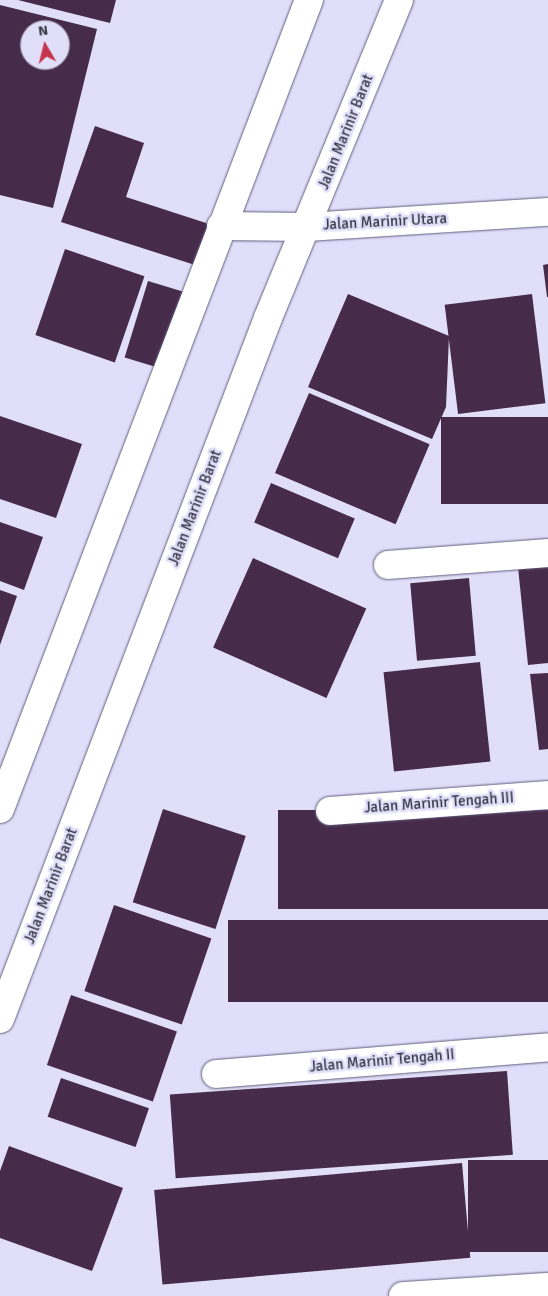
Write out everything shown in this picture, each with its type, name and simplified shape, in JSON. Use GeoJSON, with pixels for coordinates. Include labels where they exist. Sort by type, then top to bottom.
{"type":"FeatureCollection","features":[{"type":"Feature","properties":{"kind":"street"},"geometry":{"type":"LineString","coordinates":[[0,809],[221,226],[309,0]]}},
{"type":"Feature","properties":{"kind":"street","name":"Jalan Marinir Barat"},"geometry":{"type":"LineString","coordinates":[[0,1019],[268,318],[399,0]]}},
{"type":"Feature","properties":{"kind":"street","name":"Jalan Marinir Utara"},"geometry":{"type":"LineString","coordinates":[[221,226],[307,227],[548,212]]}},
{"type":"Feature","properties":{"kind":"street"},"geometry":{"type":"LineString","coordinates":[[388,565],[548,553]]}},
{"type":"Feature","properties":{"kind":"street","name":"Jalan Marinir Tengah III"},"geometry":{"type":"LineString","coordinates":[[330,811],[548,795]]}},
{"type":"Feature","properties":{"kind":"street","name":"Jalan Marinir Tengah II"},"geometry":{"type":"LineString","coordinates":[[216,1074],[548,1047]]}},
{"type":"Feature","properties":{"kind":"street"},"geometry":{"type":"LineString","coordinates":[[404,1296],[548,1287]]}},
{"type":"Feature","properties":{"kind":"building"},"geometry":{"type":"Polygon","coordinates":[[[18,0],[116,0],[110,23],[18,0]]]}},
{"type":"Feature","properties":{"kind":"building"},"geometry":{"type":"Polygon","coordinates":[[[0,5],[61,20],[20,20],[20,70],[70,70],[70,22],[97,29],[53,208],[0,195],[0,5]]]}},
{"type":"Feature","properties":{"kind":"building"},"geometry":{"type":"Polygon","coordinates":[[[95,126],[144,143],[126,197],[209,224],[195,265],[61,222],[95,126]]]}},
{"type":"Feature","properties":{"kind":"building"},"geometry":{"type":"Polygon","coordinates":[[[65,249],[144,276],[115,362],[35,335],[65,249]]]}},
{"type":"Feature","properties":{"kind":"building"},"geometry":{"type":"Polygon","coordinates":[[[548,264],[548,297],[547,297],[543,265],[548,264]]]}},
{"type":"Feature","properties":{"kind":"building"},"geometry":{"type":"Polygon","coordinates":[[[148,281],[184,292],[161,369],[125,358],[148,281]]]}},
{"type":"Feature","properties":{"kind":"building"},"geometry":{"type":"Polygon","coordinates":[[[348,294],[449,336],[446,407],[432,439],[308,387],[348,294]]]}},
{"type":"Feature","properties":{"kind":"building"},"geometry":{"type":"Polygon","coordinates":[[[532,294],[545,403],[458,414],[445,305],[532,294]]]}},
{"type":"Feature","properties":{"kind":"building"},"geometry":{"type":"Polygon","coordinates":[[[309,393],[430,444],[396,524],[275,473],[309,393]]]}},
{"type":"Feature","properties":{"kind":"building"},"geometry":{"type":"Polygon","coordinates":[[[0,416],[82,444],[56,518],[0,499],[0,416]]]}},
{"type":"Feature","properties":{"kind":"building"},"geometry":{"type":"Polygon","coordinates":[[[441,417],[548,417],[548,504],[441,504],[441,417]]]}},
{"type":"Feature","properties":{"kind":"building"},"geometry":{"type":"Polygon","coordinates":[[[271,483],[355,519],[338,558],[254,523],[271,483]]]}},
{"type":"Feature","properties":{"kind":"building"},"geometry":{"type":"Polygon","coordinates":[[[0,522],[43,537],[24,590],[0,581],[0,522]]]}},
{"type":"Feature","properties":{"kind":"building"},"geometry":{"type":"Polygon","coordinates":[[[253,558],[366,608],[326,698],[213,648],[253,558]]]}},
{"type":"Feature","properties":{"kind":"building"},"geometry":{"type":"Polygon","coordinates":[[[548,563],[548,663],[528,665],[518,567],[548,563]]]}},
{"type":"Feature","properties":{"kind":"building"},"geometry":{"type":"Polygon","coordinates":[[[469,578],[476,656],[417,661],[410,583],[469,578]]]}},
{"type":"Feature","properties":{"kind":"building"},"geometry":{"type":"Polygon","coordinates":[[[0,590],[17,596],[0,645],[0,590]]]}},
{"type":"Feature","properties":{"kind":"building"},"geometry":{"type":"Polygon","coordinates":[[[480,662],[490,761],[394,772],[384,672],[480,662]]]}},
{"type":"Feature","properties":{"kind":"building"},"geometry":{"type":"Polygon","coordinates":[[[548,673],[548,749],[539,750],[530,674],[548,673]]]}},
{"type":"Feature","properties":{"kind":"building"},"geometry":{"type":"Polygon","coordinates":[[[163,809],[246,836],[215,929],[133,902],[163,809]]]}},
{"type":"Feature","properties":{"kind":"building"},"geometry":{"type":"Polygon","coordinates":[[[278,810],[548,810],[548,909],[278,909],[278,810]]]}},
{"type":"Feature","properties":{"kind":"building"},"geometry":{"type":"Polygon","coordinates":[[[114,905],[211,939],[182,1025],[84,991],[114,905]]]}},
{"type":"Feature","properties":{"kind":"building"},"geometry":{"type":"Polygon","coordinates":[[[228,920],[548,920],[548,1002],[228,1002],[228,920]]]}},
{"type":"Feature","properties":{"kind":"building"},"geometry":{"type":"Polygon","coordinates":[[[71,995],[177,1031],[153,1101],[47,1065],[71,995]]]}},
{"type":"Feature","properties":{"kind":"building"},"geometry":{"type":"Polygon","coordinates":[[[507,1071],[513,1155],[176,1178],[170,1095],[507,1071]]]}},
{"type":"Feature","properties":{"kind":"building"},"geometry":{"type":"Polygon","coordinates":[[[61,1078],[149,1108],[136,1147],[48,1117],[61,1078]]]}},
{"type":"Feature","properties":{"kind":"building"},"geometry":{"type":"Polygon","coordinates":[[[9,1146],[123,1188],[92,1271],[0,1238],[0,1171],[9,1146]]]}},
{"type":"Feature","properties":{"kind":"building"},"geometry":{"type":"Polygon","coordinates":[[[468,1160],[548,1160],[548,1252],[468,1252],[468,1160]]]}},
{"type":"Feature","properties":{"kind":"building"},"geometry":{"type":"Polygon","coordinates":[[[462,1163],[470,1258],[162,1285],[154,1190],[462,1163]]]}}]}
